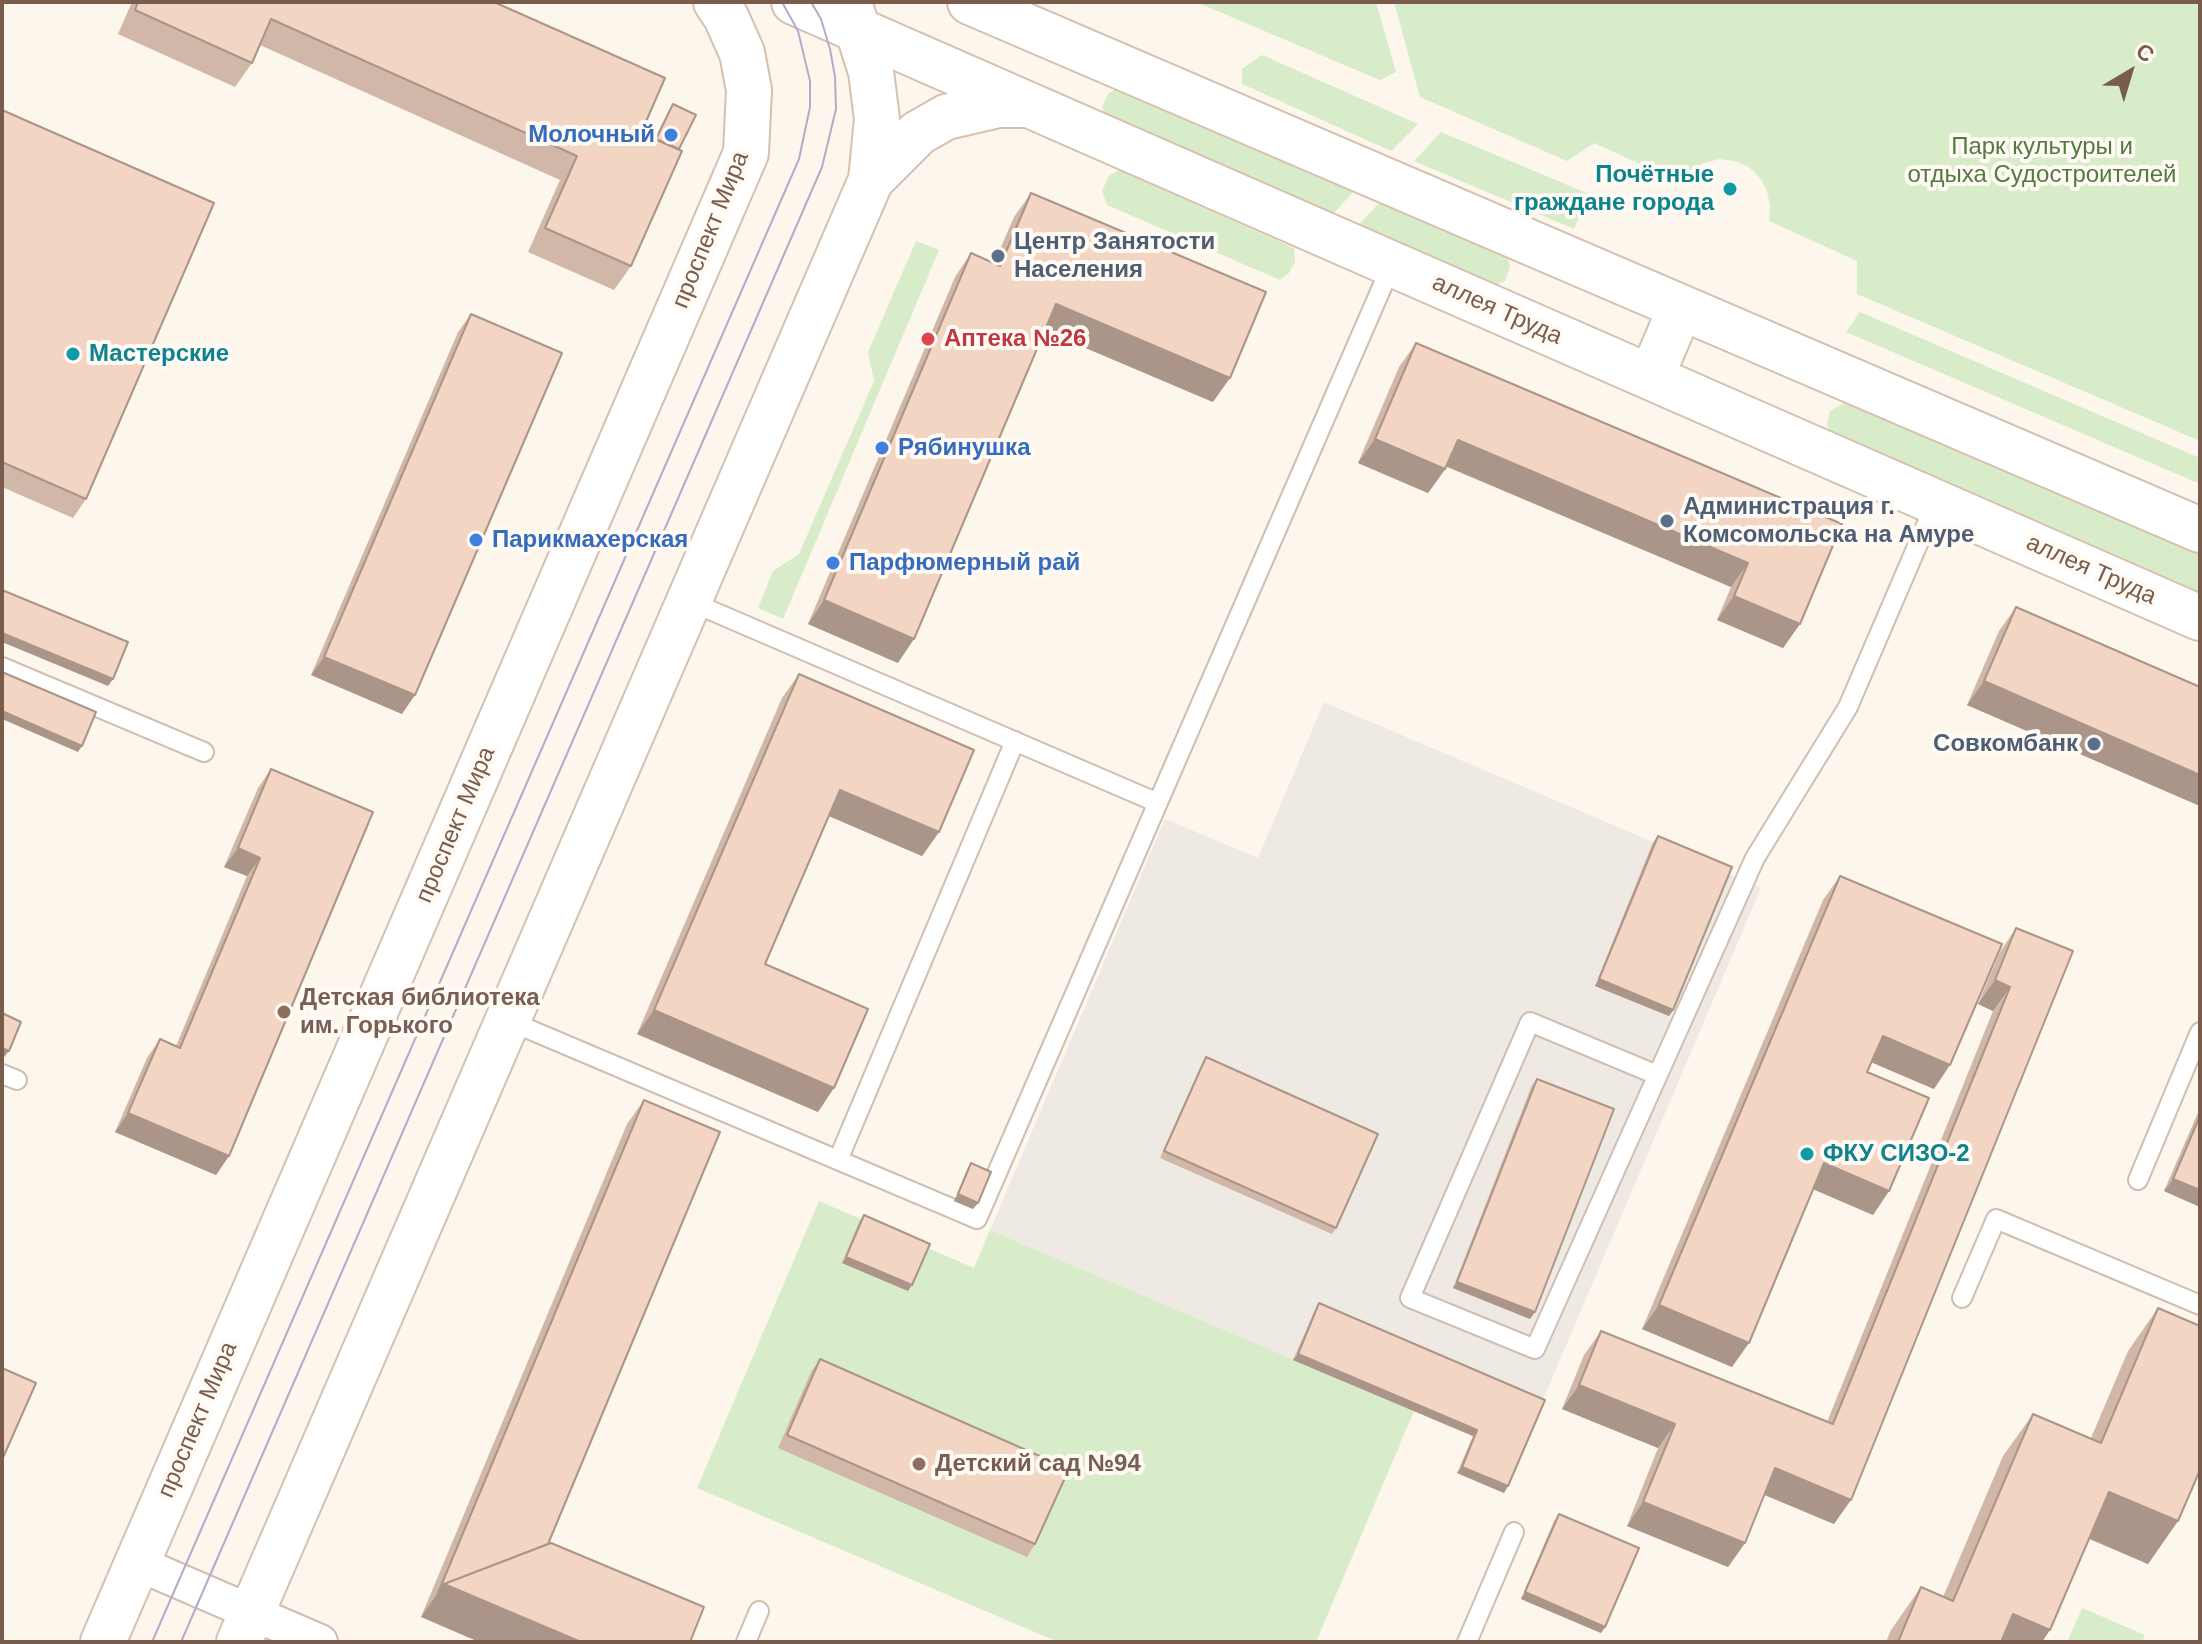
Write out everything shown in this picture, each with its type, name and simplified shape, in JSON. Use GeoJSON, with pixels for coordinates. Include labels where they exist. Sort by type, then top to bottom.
{"type":"FeatureCollection","features":[{"type":"Feature","properties":{"kind":"main road","name":"проспект Мира"},"geometry":{"type":"LineString","coordinates":[[103,1642],[746,153],[749,90],[742,53],[716,2]]}},
{"type":"Feature","properties":{"kind":"main road","name":"аллея Труда"},"geometry":{"type":"LineString","coordinates":[[794,2],[854,16],[1028,105],[2200,618]]}},
{"type":"Feature","properties":{"kind":"main road"},"geometry":{"type":"LineString","coordinates":[[970,2],[2200,530]]}},
{"type":"Feature","properties":{"kind":"main road"},"geometry":{"type":"LineString","coordinates":[[245,1627],[871,180],[877,119],[871,72],[854,16]]}},
{"type":"Feature","properties":{"kind":"main road"},"geometry":{"type":"LineString","coordinates":[[871,180],[918,133],[946,117],[998,105],[1028,105]]}},
{"type":"Feature","properties":{"kind":"main road"},"geometry":{"type":"LineString","coordinates":[[1651,377],[1681,307]]}},
{"type":"Feature","properties":{"kind":"street"},"geometry":{"type":"LineString","coordinates":[[137,1563],[245,1627],[320,1642]]}},
{"type":"Feature","properties":{"kind":"lane"},"geometry":{"type":"LineString","coordinates":[[507,1020],[977,1219],[1392,264]]}},
{"type":"Feature","properties":{"kind":"lane"},"geometry":{"type":"LineString","coordinates":[[1657,1075],[1530,1022],[1410,1298],[1535,1349],[1755,858],[1848,707],[1936,502]]}},
{"type":"Feature","properties":{"kind":"lane"},"geometry":{"type":"LineString","coordinates":[[689,601],[1158,803]]}},
{"type":"Feature","properties":{"kind":"lane"},"geometry":{"type":"LineString","coordinates":[[2,667],[204,752]]}},
{"type":"Feature","properties":{"kind":"lane"},"geometry":{"type":"LineString","coordinates":[[838,1160],[1015,741]]}},
{"type":"Feature","properties":{"kind":"lane"},"geometry":{"type":"LineString","coordinates":[[2138,1180],[2200,1032]]}},
{"type":"Feature","properties":{"kind":"lane"},"geometry":{"type":"LineString","coordinates":[[1962,1298],[1996,1219],[2200,1305]]}},
{"type":"Feature","properties":{"kind":"lane"},"geometry":{"type":"LineString","coordinates":[[1467,1642],[1514,1532]]}},
{"type":"Feature","properties":{"kind":"lane"},"geometry":{"type":"LineString","coordinates":[[746,1642],[759,1611]]}},
{"type":"Feature","properties":{"kind":"shaded area"},"geometry":{"type":"Polygon","coordinates":[[[1324,702],[1761,888],[1519,1456],[990,1230],[1165,819],[1258,858],[1324,702]]]}},
{"type":"Feature","properties":{"kind":"green space"},"geometry":{"type":"Polygon","coordinates":[[[1196,2],[1376,2],[1396,72],[1380,80],[1196,2]]]}},
{"type":"Feature","properties":{"kind":"green space","name":"Парк культуры и отдыха Судостроителей"},"geometry":{"type":"Polygon","coordinates":[[[1394,2],[2200,2],[2200,441],[1857,294],[1857,261],[1769,221],[1767,191],[1749,167],[1719,159],[1691,171],[1682,183],[1594,143],[1567,161],[1420,97],[1394,2]]]}},
{"type":"Feature","properties":{"kind":"green space"},"geometry":{"type":"Polygon","coordinates":[[[1262,55],[1418,124],[1391,151],[1242,84],[1242,69],[1262,55]]]}},
{"type":"Feature","properties":{"kind":"green space"},"geometry":{"type":"Polygon","coordinates":[[[1121,86],[1357,188],[1330,217],[1104,114],[1102,107],[1108,94],[1121,86]]]}},
{"type":"Feature","properties":{"kind":"green space"},"geometry":{"type":"Polygon","coordinates":[[[1441,132],[1589,194],[1574,229],[1414,161],[1441,132]]]}},
{"type":"Feature","properties":{"kind":"green space"},"geometry":{"type":"Polygon","coordinates":[[[1119,170],[1294,248],[1295,261],[1289,273],[1280,280],[1107,205],[1102,191],[1109,176],[1119,170]]]}},
{"type":"Feature","properties":{"kind":"green space"},"geometry":{"type":"Polygon","coordinates":[[[1382,200],[1507,253],[1510,267],[1505,281],[1492,287],[1355,229],[1382,200]]]}},
{"type":"Feature","properties":{"kind":"green space"},"geometry":{"type":"Polygon","coordinates":[[[916,241],[939,250],[783,619],[758,608],[773,571],[799,554],[874,381],[868,352],[916,241]]]}},
{"type":"Feature","properties":{"kind":"green space"},"geometry":{"type":"Polygon","coordinates":[[[1860,312],[2200,458],[2200,484],[1846,332],[1860,312]]]}},
{"type":"Feature","properties":{"kind":"green space"},"geometry":{"type":"Polygon","coordinates":[[[1846,402],[2200,554],[2200,595],[1831,436],[1827,424],[1830,411],[1846,402]]]}},
{"type":"Feature","properties":{"kind":"green space"},"geometry":{"type":"Polygon","coordinates":[[[819,1201],[974,1268],[990,1230],[1414,1411],[1316,1642],[1058,1642],[697,1488],[819,1201]]]}},
{"type":"Feature","properties":{"kind":"green space"},"geometry":{"type":"Polygon","coordinates":[[[2082,1608],[2145,1635],[2142,1642],[2067,1642],[2082,1608]]]}},
{"type":"Feature","properties":{"kind":"building"},"geometry":{"type":"Polygon","coordinates":[[[138,2],[494,2],[665,78],[641,133],[682,151],[631,266],[545,228],[577,156],[271,19],[252,63],[135,10],[138,2]]]}},
{"type":"Feature","properties":{"kind":"building","name":"Молочный"},"geometry":{"type":"Polygon","coordinates":[[[673,104],[696,115],[679,149],[656,139],[673,104]]]}},
{"type":"Feature","properties":{"kind":"building","name":"Мастерские"},"geometry":{"type":"Polygon","coordinates":[[[2,110],[214,203],[86,499],[2,462],[2,110]]]}},
{"type":"Feature","properties":{"kind":"building"},"geometry":{"type":"Polygon","coordinates":[[[1031,193],[1266,292],[1230,378],[1056,304],[914,639],[824,600],[971,253],[1000,266],[1031,193]]]}},
{"type":"Feature","properties":{"kind":"building"},"geometry":{"type":"Polygon","coordinates":[[[471,314],[562,353],[415,695],[324,657],[471,314]]]}},
{"type":"Feature","properties":{"kind":"building","name":"Администрация г. Комсомольска на Амуре"},"geometry":{"type":"Polygon","coordinates":[[[1416,343],[1842,524],[1800,624],[1734,596],[1748,563],[1458,440],[1445,469],[1375,439],[1416,343]]]}},
{"type":"Feature","properties":{"kind":"building"},"geometry":{"type":"Polygon","coordinates":[[[2,590],[128,642],[113,679],[2,633],[2,590]]]}},
{"type":"Feature","properties":{"kind":"building"},"geometry":{"type":"Polygon","coordinates":[[[2016,607],[2200,687],[2200,775],[1984,681],[2016,607]]]}},
{"type":"Feature","properties":{"kind":"building"},"geometry":{"type":"Polygon","coordinates":[[[2,672],[96,712],[82,746],[2,711],[2,672]]]}},
{"type":"Feature","properties":{"kind":"building"},"geometry":{"type":"Polygon","coordinates":[[[799,674],[974,750],[939,832],[840,790],[765,964],[868,1009],[834,1088],[654,1010],[799,674]]]}},
{"type":"Feature","properties":{"kind":"building"},"geometry":{"type":"Polygon","coordinates":[[[271,769],[373,812],[229,1156],[128,1113],[160,1039],[180,1048],[260,858],[238,848],[271,769]]]}},
{"type":"Feature","properties":{"kind":"building"},"geometry":{"type":"Polygon","coordinates":[[[1658,836],[1732,867],[1673,1010],[1599,979],[1658,836]]]}},
{"type":"Feature","properties":{"kind":"building","name":"ФКУ СИЗО-2"},"geometry":{"type":"Polygon","coordinates":[[[1840,876],[2002,944],[1950,1065],[1883,1036],[1867,1072],[1929,1098],[1889,1191],[1824,1163],[1749,1343],[1659,1305],[1840,876]]]}},
{"type":"Feature","properties":{"kind":"building"},"geometry":{"type":"Polygon","coordinates":[[[2016,928],[2073,951],[1851,1500],[1775,1468],[1745,1543],[1643,1502],[1675,1424],[1579,1385],[1601,1331],[1833,1424],[2010,987],[1995,980],[2016,928]]]}},
{"type":"Feature","properties":{"kind":"building"},"geometry":{"type":"Polygon","coordinates":[[[2,1013],[21,1022],[9,1051],[2,1048],[2,1013]]]}},
{"type":"Feature","properties":{"kind":"building"},"geometry":{"type":"Polygon","coordinates":[[[1206,1057],[1378,1134],[1336,1228],[1164,1151],[1206,1057]]]}},
{"type":"Feature","properties":{"kind":"building"},"geometry":{"type":"Polygon","coordinates":[[[1537,1079],[1614,1109],[1535,1312],[1457,1282],[1537,1079]]]}},
{"type":"Feature","properties":{"kind":"building"},"geometry":{"type":"Polygon","coordinates":[[[644,1100],[720,1132],[548,1544],[444,1584],[438,1593],[644,1100]]]}},
{"type":"Feature","properties":{"kind":"building"},"geometry":{"type":"Polygon","coordinates":[[[2200,1116],[2200,1190],[2173,1179],[2200,1116]]]}},
{"type":"Feature","properties":{"kind":"building"},"geometry":{"type":"Polygon","coordinates":[[[971,1163],[991,1172],[978,1203],[958,1194],[971,1163]]]}},
{"type":"Feature","properties":{"kind":"building"},"geometry":{"type":"Polygon","coordinates":[[[864,1215],[930,1244],[912,1285],[846,1257],[864,1215]]]}},
{"type":"Feature","properties":{"kind":"building"},"geometry":{"type":"Polygon","coordinates":[[[1319,1303],[1545,1400],[1508,1486],[1462,1467],[1477,1430],[1298,1354],[1319,1303]]]}},
{"type":"Feature","properties":{"kind":"building"},"geometry":{"type":"Polygon","coordinates":[[[2158,1308],[2200,1326],[2200,1470],[2178,1521],[2109,1492],[2050,1630],[2013,1614],[2001,1642],[1898,1642],[1921,1587],[1953,1601],[2033,1414],[2101,1443],[2158,1308]]]}},
{"type":"Feature","properties":{"kind":"building","name":"Детский сад №94"},"geometry":{"type":"Polygon","coordinates":[[[820,1359],[1069,1469],[1035,1544],[787,1435],[820,1359]]]}},
{"type":"Feature","properties":{"kind":"building"},"geometry":{"type":"Polygon","coordinates":[[[2,1368],[36,1383],[2,1460],[2,1368]]]}},
{"type":"Feature","properties":{"kind":"building"},"geometry":{"type":"Polygon","coordinates":[[[1559,1514],[1639,1548],[1605,1627],[1525,1592],[1559,1514]]]}},
{"type":"Feature","properties":{"kind":"building"},"geometry":{"type":"Polygon","coordinates":[[[551,1543],[704,1607],[690,1642],[581,1642],[444,1584],[551,1543]]]}},
{"type":"Feature","properties":{"kind":"tram line"},"geometry":{"type":"LineString","coordinates":[[152,1642],[799,159],[810,107],[810,81],[798,31],[782,2]]}},
{"type":"Feature","properties":{"kind":"tram line"},"geometry":{"type":"LineString","coordinates":[[181,1642],[822,167],[836,109],[835,77],[821,19],[811,2]]}},
{"type":"Feature","properties":{"kind":"place","name":"Молочный"},"geometry":{"type":"Point","coordinates":[671,135]}},
{"type":"Feature","properties":{"kind":"place","name":"Почётные граждане города"},"geometry":{"type":"Point","coordinates":[1730,189]}},
{"type":"Feature","properties":{"kind":"place","name":"Центр Занятости Населения"},"geometry":{"type":"Point","coordinates":[998,256]}},
{"type":"Feature","properties":{"kind":"place","name":"Аптека №26"},"geometry":{"type":"Point","coordinates":[928,339]}},
{"type":"Feature","properties":{"kind":"place","name":"Мастерские"},"geometry":{"type":"Point","coordinates":[73,354]}},
{"type":"Feature","properties":{"kind":"place","name":"Рябинушка"},"geometry":{"type":"Point","coordinates":[882,448]}},
{"type":"Feature","properties":{"kind":"place","name":"Администрация г. Комсомольска на Амуре"},"geometry":{"type":"Point","coordinates":[1667,521]}},
{"type":"Feature","properties":{"kind":"place","name":"Парикмахерская"},"geometry":{"type":"Point","coordinates":[476,540]}},
{"type":"Feature","properties":{"kind":"place","name":"Парфюмерный рай"},"geometry":{"type":"Point","coordinates":[833,563]}},
{"type":"Feature","properties":{"kind":"place","name":"Совкомбанк"},"geometry":{"type":"Point","coordinates":[2094,744]}},
{"type":"Feature","properties":{"kind":"place","name":"Детская библиотека им. Горького"},"geometry":{"type":"Point","coordinates":[284,1012]}},
{"type":"Feature","properties":{"kind":"place","name":"ФКУ СИЗО-2"},"geometry":{"type":"Point","coordinates":[1807,1154]}},
{"type":"Feature","properties":{"kind":"place","name":"Детский сад №94"},"geometry":{"type":"Point","coordinates":[919,1464]}}]}
